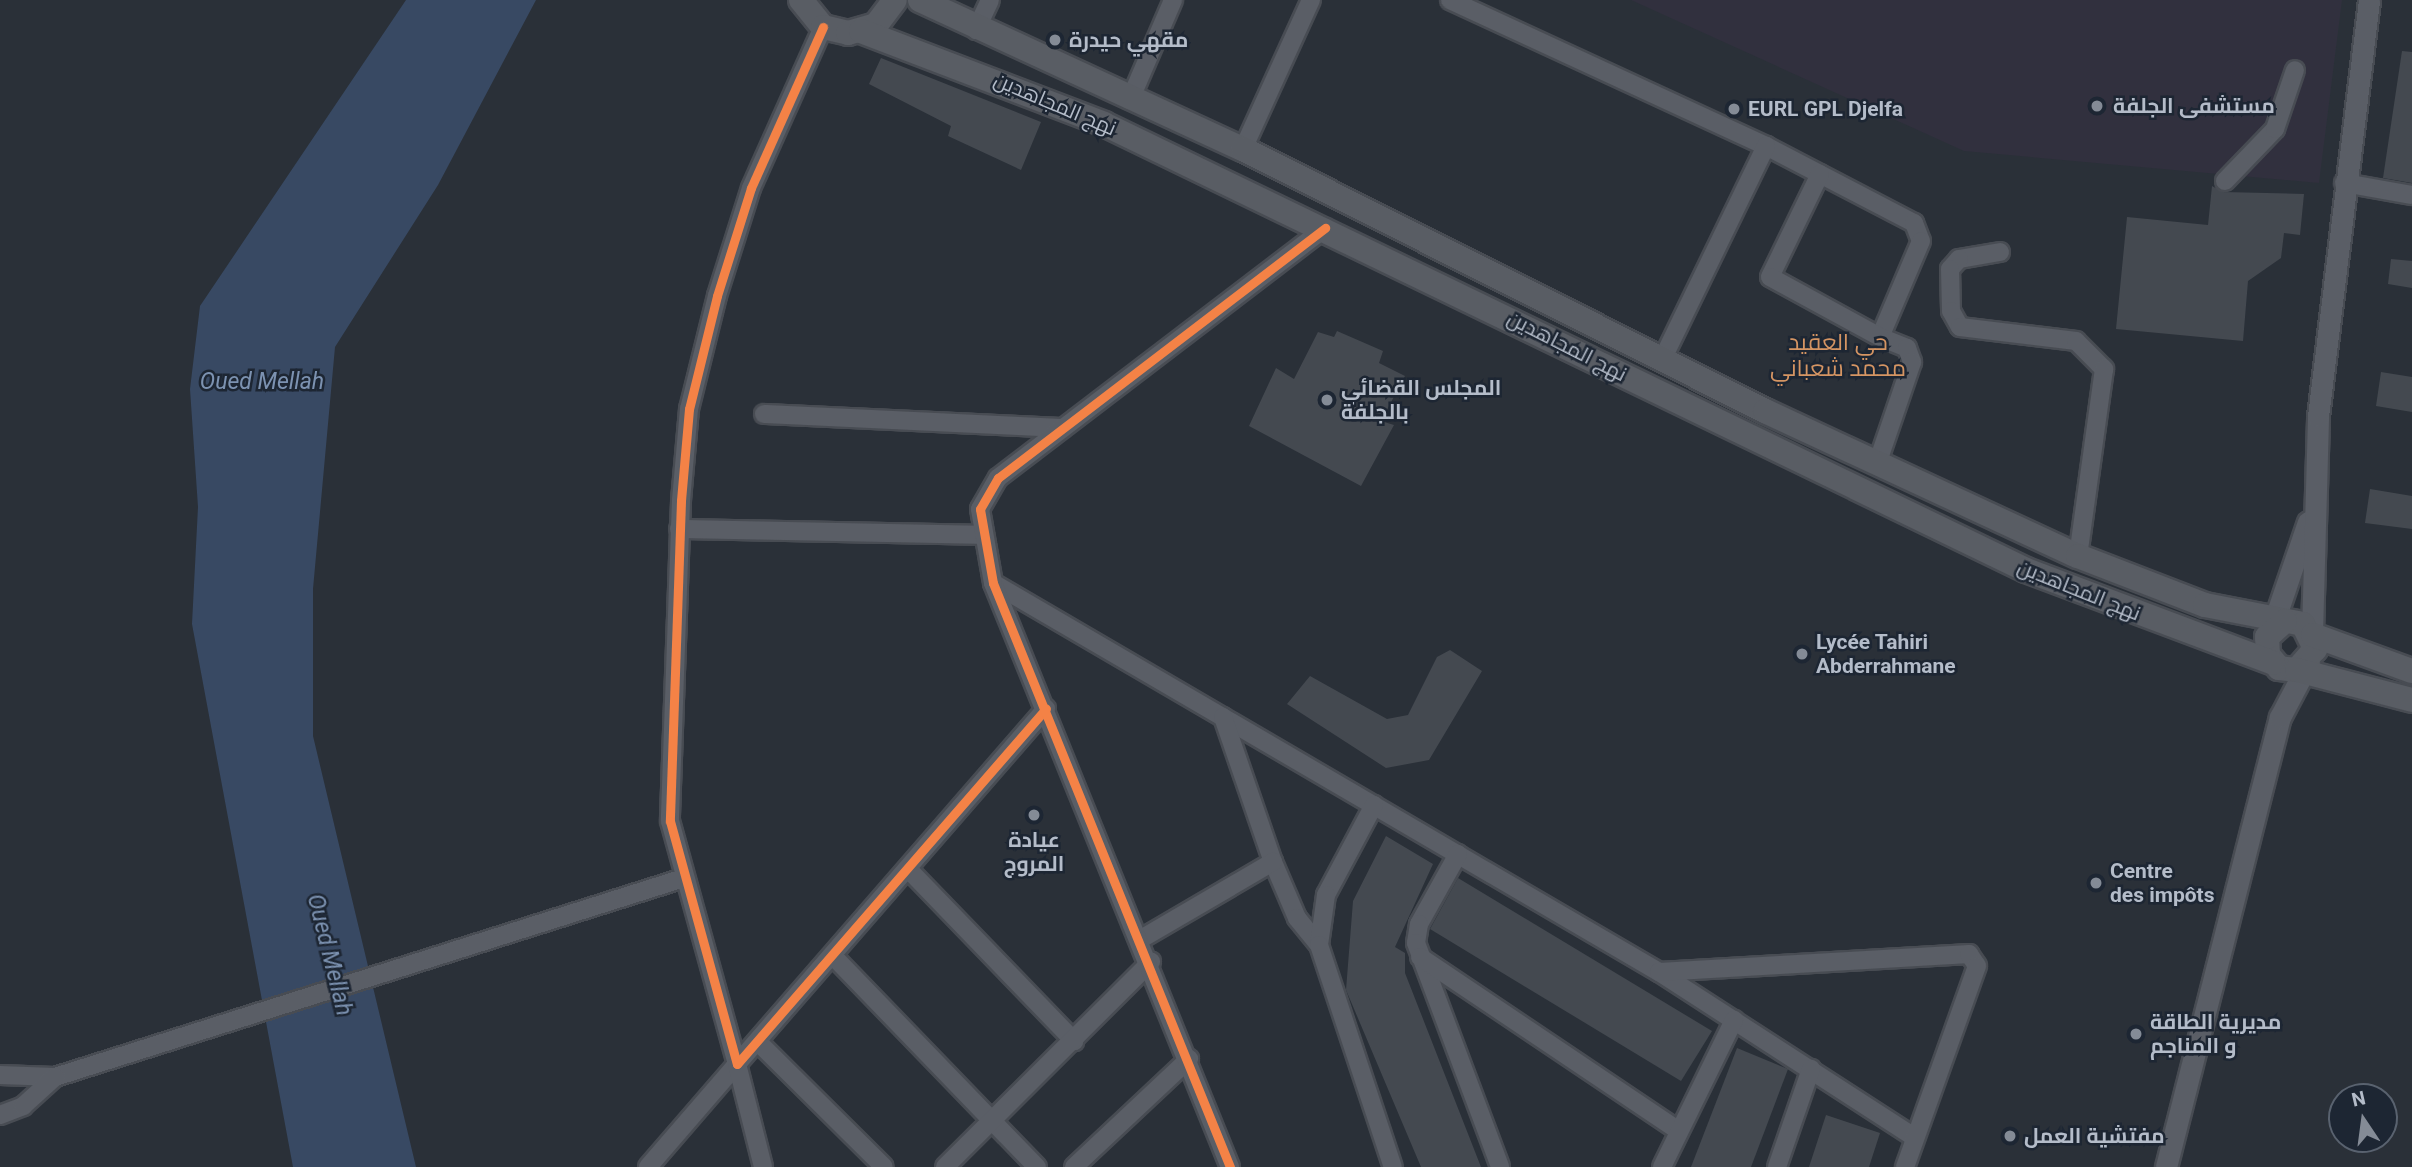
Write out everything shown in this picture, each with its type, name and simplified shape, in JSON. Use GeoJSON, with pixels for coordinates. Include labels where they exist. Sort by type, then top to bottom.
{"type":"FeatureCollection","features":[{"type":"Feature","properties":{"kind":"main road"},"geometry":{"type":"LineString","coordinates":[[801,0],[823,27]]}},
{"type":"Feature","properties":{"kind":"main road"},"geometry":{"type":"LineString","coordinates":[[861,31],[881,19],[895,0]]}},
{"type":"Feature","properties":{"kind":"main road","name":"نهج المجاهدين"},"geometry":{"type":"LineString","coordinates":[[920,0],[976,30],[1243,149],[1877,464],[2078,556],[2205,605],[2313,634],[2412,671]]}},
{"type":"Feature","properties":{"kind":"main road","name":"نهج المجاهدين"},"geometry":{"type":"LineString","coordinates":[[823,27],[861,31],[1025,90],[1325,228],[1937,530],[2074,591],[2291,666],[2412,700]]}},
{"type":"Feature","properties":{"kind":"main road"},"geometry":{"type":"LineString","coordinates":[[2277,624],[2266,646],[2291,666],[2313,634]]}},
{"type":"Feature","properties":{"kind":"street"},"geometry":{"type":"LineString","coordinates":[[976,30],[990,0]]}},
{"type":"Feature","properties":{"kind":"street"},"geometry":{"type":"LineString","coordinates":[[1130,100],[1172,0]]}},
{"type":"Feature","properties":{"kind":"street"},"geometry":{"type":"LineString","coordinates":[[1243,149],[1311,0]]}},
{"type":"Feature","properties":{"kind":"street"},"geometry":{"type":"LineString","coordinates":[[1450,0],[1766,146],[1914,223],[1920,233],[1880,337]]}},
{"type":"Feature","properties":{"kind":"street"},"geometry":{"type":"LineString","coordinates":[[2313,634],[2313,510],[2344,183],[2369,0]]}},
{"type":"Feature","properties":{"kind":"street"},"geometry":{"type":"LineString","coordinates":[[763,1167],[684,878],[670,808],[679,529],[690,410],[717,296],[751,188],[823,27]]}},
{"type":"Feature","properties":{"kind":"street"},"geometry":{"type":"LineString","coordinates":[[2225,181],[2275,129],[2294,70]]}},
{"type":"Feature","properties":{"kind":"street"},"geometry":{"type":"LineString","coordinates":[[1664,358],[1766,146]]}},
{"type":"Feature","properties":{"kind":"street"},"geometry":{"type":"LineString","coordinates":[[1820,174],[1770,277],[1880,337],[1907,348],[1912,362],[1877,464]]}},
{"type":"Feature","properties":{"kind":"street"},"geometry":{"type":"LineString","coordinates":[[2344,183],[2412,195]]}},
{"type":"Feature","properties":{"kind":"street"},"geometry":{"type":"LineString","coordinates":[[1230,1167],[1151,962],[993,583],[981,535],[980,509],[998,478],[1325,228]]}},
{"type":"Feature","properties":{"kind":"street"},"geometry":{"type":"LineString","coordinates":[[2000,252],[1959,260],[1950,269],[1951,311],[1960,327],[2076,341],[2104,369],[2078,556]]}},
{"type":"Feature","properties":{"kind":"street"},"geometry":{"type":"LineString","coordinates":[[764,414],[1063,428]]}},
{"type":"Feature","properties":{"kind":"street"},"geometry":{"type":"LineString","coordinates":[[2277,624],[2313,510]]}},
{"type":"Feature","properties":{"kind":"street"},"geometry":{"type":"LineString","coordinates":[[679,529],[981,535]]}},
{"type":"Feature","properties":{"kind":"street"},"geometry":{"type":"LineString","coordinates":[[993,583],[1659,972],[1914,1137]]}},
{"type":"Feature","properties":{"kind":"street"},"geometry":{"type":"LineString","coordinates":[[2280,717],[2291,666]]}},
{"type":"Feature","properties":{"kind":"street"},"geometry":{"type":"LineString","coordinates":[[2166,1167],[2291,666]]}},
{"type":"Feature","properties":{"kind":"street"},"geometry":{"type":"LineString","coordinates":[[652,1165],[1046,709]]}},
{"type":"Feature","properties":{"kind":"street"},"geometry":{"type":"LineString","coordinates":[[1223,717],[1273,862],[1297,918],[1319,945],[1394,1167]]}},
{"type":"Feature","properties":{"kind":"street"},"geometry":{"type":"LineString","coordinates":[[1319,945],[1326,895],[1374,805]]}},
{"type":"Feature","properties":{"kind":"street"},"geometry":{"type":"LineString","coordinates":[[1458,854],[1416,932],[1420,957],[1500,1167]]}},
{"type":"Feature","properties":{"kind":"street"},"geometry":{"type":"LineString","coordinates":[[1141,939],[1273,862]]}},
{"type":"Feature","properties":{"kind":"street"},"geometry":{"type":"LineString","coordinates":[[909,870],[1074,1041]]}},
{"type":"Feature","properties":{"kind":"street"},"geometry":{"type":"LineString","coordinates":[[0,1075],[55,1077],[428,962],[684,878]]}},
{"type":"Feature","properties":{"kind":"street"},"geometry":{"type":"LineString","coordinates":[[1659,972],[1969,954],[1977,966],[1905,1167]]}},
{"type":"Feature","properties":{"kind":"street"},"geometry":{"type":"LineString","coordinates":[[834,957],[1037,1167]]}},
{"type":"Feature","properties":{"kind":"street"},"geometry":{"type":"LineString","coordinates":[[1420,957],[1676,1129]]}},
{"type":"Feature","properties":{"kind":"street"},"geometry":{"type":"LineString","coordinates":[[945,1167],[1151,962]]}},
{"type":"Feature","properties":{"kind":"street"},"geometry":{"type":"LineString","coordinates":[[1662,1167],[1676,1129],[1734,1020]]}},
{"type":"Feature","properties":{"kind":"street"},"geometry":{"type":"LineString","coordinates":[[758,1042],[884,1167]]}},
{"type":"Feature","properties":{"kind":"street"},"geometry":{"type":"LineString","coordinates":[[1074,1167],[1189,1059]]}},
{"type":"Feature","properties":{"kind":"street"},"geometry":{"type":"LineString","coordinates":[[1777,1167],[1811,1069]]}},
{"type":"Feature","properties":{"kind":"street"},"geometry":{"type":"LineString","coordinates":[[0,1115],[23,1107],[55,1077]]}},
{"type":"Feature","properties":{"kind":"shaded area","name":"مستشفى الجلفة"},"geometry":{"type":"Polygon","coordinates":[[[1631,0],[2342,0],[2319,183],[1964,151],[1631,0]]]}},
{"type":"Feature","properties":{"kind":"water","name":"Oued Mellah"},"geometry":{"type":"Polygon","coordinates":[[[406,0],[536,0],[438,185],[335,347],[313,589],[313,736],[416,1167],[293,1167],[192,624],[198,507],[190,389],[200,306],[406,0]]]}},
{"type":"Feature","properties":{"kind":"building"},"geometry":{"type":"Polygon","coordinates":[[[2402,51],[2412,52],[2412,183],[2383,178],[2402,51]]]}},
{"type":"Feature","properties":{"kind":"building"},"geometry":{"type":"Polygon","coordinates":[[[881,58],[1041,122],[1021,170],[948,136],[951,126],[869,84],[881,58]]]}},
{"type":"Feature","properties":{"kind":"building"},"geometry":{"type":"Polygon","coordinates":[[[2212,186],[2223,192],[2304,194],[2300,235],[2284,233],[2281,258],[2248,281],[2243,341],[2116,329],[2127,217],[2208,225],[2212,186]]]}},
{"type":"Feature","properties":{"kind":"building"},"geometry":{"type":"Polygon","coordinates":[[[2391,259],[2412,261],[2412,288],[2388,284],[2391,259]]]}},
{"type":"Feature","properties":{"kind":"building","name":"المجلس القضائي بالجلفة"},"geometry":{"type":"Polygon","coordinates":[[[1337,331],[1383,351],[1379,363],[1405,376],[1381,421],[1394,425],[1361,486],[1249,426],[1276,368],[1294,379],[1318,332],[1334,337],[1337,331]]]}},
{"type":"Feature","properties":{"kind":"building"},"geometry":{"type":"Polygon","coordinates":[[[2381,372],[2412,377],[2412,412],[2376,406],[2381,372]]]}},
{"type":"Feature","properties":{"kind":"building"},"geometry":{"type":"Polygon","coordinates":[[[2370,489],[2412,496],[2412,529],[2365,523],[2370,489]]]}},
{"type":"Feature","properties":{"kind":"building"},"geometry":{"type":"Polygon","coordinates":[[[1450,650],[1482,671],[1429,760],[1386,768],[1287,704],[1310,676],[1387,719],[1408,715],[1437,657],[1450,650]]]}},
{"type":"Feature","properties":{"kind":"building"},"geometry":{"type":"Polygon","coordinates":[[[1386,836],[1433,864],[1395,947],[1405,953],[1405,973],[1481,1167],[1421,1167],[1346,990],[1353,901],[1386,836]]]}},
{"type":"Feature","properties":{"kind":"building"},"geometry":{"type":"Polygon","coordinates":[[[1458,878],[1712,1031],[1681,1081],[1430,929],[1458,878]]]}},
{"type":"Feature","properties":{"kind":"building"},"geometry":{"type":"Polygon","coordinates":[[[1737,1048],[1788,1069],[1751,1167],[1691,1167],[1737,1048]]]}},
{"type":"Feature","properties":{"kind":"building"},"geometry":{"type":"Polygon","coordinates":[[[1826,1115],[1880,1133],[1869,1167],[1809,1167],[1826,1115]]]}},
{"type":"Feature","properties":{"kind":"cycle path"},"geometry":{"type":"LineString","coordinates":[[823,27],[751,188],[717,296],[689,409],[681,501],[670,821],[737,1064],[1046,709]]}},
{"type":"Feature","properties":{"kind":"cycle path"},"geometry":{"type":"LineString","coordinates":[[1230,1167],[993,583],[980,509],[998,478],[1325,228]]}},
{"type":"Feature","properties":{"kind":"place","name":"مقهي حيدرة"},"geometry":{"type":"Point","coordinates":[1055,40]}},
{"type":"Feature","properties":{"kind":"place","name":"مستشفى الجلفة"},"geometry":{"type":"Point","coordinates":[2097,106]}},
{"type":"Feature","properties":{"kind":"place","name":"EURL GPL Djelfa"},"geometry":{"type":"Point","coordinates":[1734,109]}},
{"type":"Feature","properties":{"kind":"place","name":"المجلس القضائي بالجلفة"},"geometry":{"type":"Point","coordinates":[1327,400]}},
{"type":"Feature","properties":{"kind":"place","name":"Lycée Tahiri Abderrahmane"},"geometry":{"type":"Point","coordinates":[1802,654]}},
{"type":"Feature","properties":{"kind":"place","name":"عيادة المروج"},"geometry":{"type":"Point","coordinates":[1034,815]}},
{"type":"Feature","properties":{"kind":"place","name":"Centre des impôts"},"geometry":{"type":"Point","coordinates":[2096,883]}},
{"type":"Feature","properties":{"kind":"place","name":"مديرية الطاقة و المناجم"},"geometry":{"type":"Point","coordinates":[2136,1034]}},
{"type":"Feature","properties":{"kind":"place","name":"مفتشية العمل"},"geometry":{"type":"Point","coordinates":[2010,1136]}},
{"type":"Feature","properties":{"kind":"district","name":"حي العقيد محمد شعباني"},"geometry":{"type":"Point","coordinates":[1838,356]}}]}
